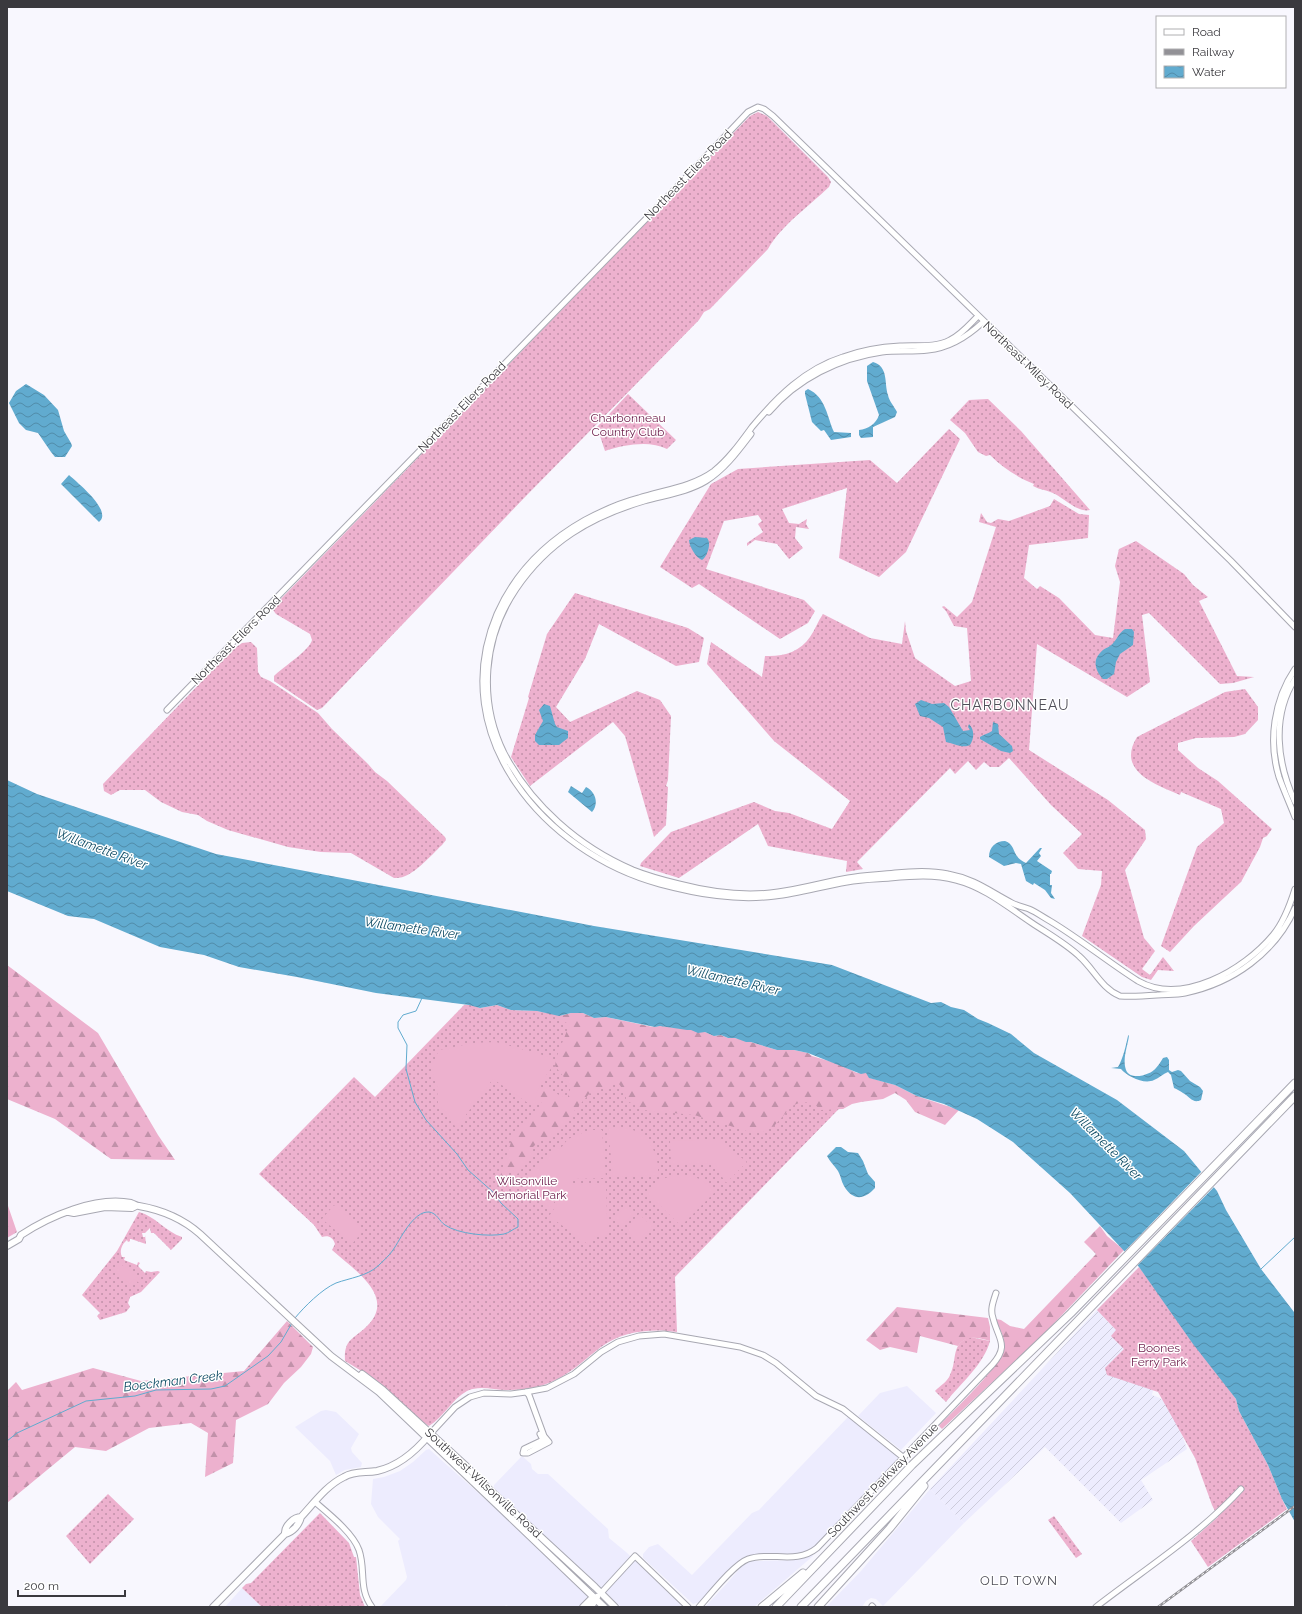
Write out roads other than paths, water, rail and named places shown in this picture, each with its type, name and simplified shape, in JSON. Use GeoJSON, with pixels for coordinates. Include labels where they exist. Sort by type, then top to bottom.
{"type":"FeatureCollection","features":[{"type":"Feature","properties":{"kind":"highway"},"geometry":{"type":"LineString","coordinates":[[1283,1095],[1295,1078]]}},
{"type":"Feature","properties":{"kind":"highway"},"geometry":{"type":"LineString","coordinates":[[776,1607],[928,1449],[1034,1350],[1295,1083]]}},
{"type":"Feature","properties":{"kind":"highway"},"geometry":{"type":"LineString","coordinates":[[801,1607],[1295,1096]]}},
{"type":"Feature","properties":{"kind":"highway"},"geometry":{"type":"LineString","coordinates":[[818,1607],[890,1528],[944,1459]]}},
{"type":"Feature","properties":{"kind":"highway"},"geometry":{"type":"LineString","coordinates":[[762,1607],[828,1552]]}},
{"type":"Feature","properties":{"kind":"main road","name":"Southwest Wilsonville Road"},"geometry":{"type":"LineString","coordinates":[[7,1241],[16,1235],[21,1235],[45,1221],[69,1212],[74,1213],[105,1207],[132,1208],[136,1206],[171,1215],[191,1226],[326,1351],[349,1371],[379,1392],[429,1436],[615,1607]]}},
{"type":"Feature","properties":{"kind":"main road","name":"Southwest Wilsonville Road"},"geometry":{"type":"LineString","coordinates":[[7,1246],[19,1239],[21,1235]]}},
{"type":"Feature","properties":{"kind":"main road","name":"Southwest Wilsonville Road"},"geometry":{"type":"LineString","coordinates":[[429,1436],[604,1607]]}},
{"type":"Feature","properties":{"kind":"main road"},"geometry":{"type":"LineString","coordinates":[[213,1607],[285,1534],[285,1529],[295,1518],[301,1517],[332,1484],[352,1473],[383,1469],[401,1462],[429,1436]]}},
{"type":"Feature","properties":{"kind":"main road"},"geometry":{"type":"LineString","coordinates":[[591,1607],[595,1599],[601,1593]]}},
{"type":"Feature","properties":{"kind":"main road"},"geometry":{"type":"LineString","coordinates":[[220,1607],[222,1599]]}},
{"type":"Feature","properties":{"kind":"main road"},"geometry":{"type":"LineString","coordinates":[[583,1607],[590,1600],[595,1599]]}},
{"type":"Feature","properties":{"kind":"street","name":"Northeast Miley Road"},"geometry":{"type":"LineString","coordinates":[[758,107],[764,109],[773,116],[983,322],[1245,575],[1295,627]]}},
{"type":"Feature","properties":{"kind":"street","name":"Northeast Eilers Road"},"geometry":{"type":"LineString","coordinates":[[168,710],[676,188],[748,112],[758,107]]}},
{"type":"Feature","properties":{"kind":"street"},"geometry":{"type":"LineString","coordinates":[[978,316],[958,336],[946,342],[930,345],[873,349],[843,357],[821,366],[780,396],[728,458],[714,470],[692,483],[636,498],[606,509],[567,531],[538,554],[521,574],[503,602],[489,635],[484,657],[482,685],[485,710],[494,743],[506,769],[534,806],[567,836],[587,851],[630,874],[695,893],[738,898],[778,896],[847,882],[870,879],[928,876],[955,880],[974,886],[986,893],[1064,945],[1082,958],[1110,992],[1120,996],[1184,993],[1231,977],[1252,963],[1268,949],[1284,929],[1295,908]]}},
{"type":"Feature","properties":{"kind":"street"},"geometry":{"type":"LineString","coordinates":[[983,322],[967,336],[947,346],[928,350],[904,350],[874,354],[843,362],[821,372],[807,380],[780,400],[725,466],[704,482],[693,488],[637,503],[607,514],[572,532],[542,555],[526,575],[504,609],[493,634],[489,652],[487,679],[490,709],[498,739],[511,765],[538,802],[575,836],[614,861],[641,873],[707,890],[743,893],[781,892],[848,878],[871,875],[934,871],[954,875],[977,883],[1011,902],[1034,912],[1055,924],[1130,976],[1144,984],[1158,989],[1183,988],[1198,984],[1227,973],[1244,962],[1267,942],[1279,926],[1289,907],[1295,889]]}},
{"type":"Feature","properties":{"kind":"street"},"geometry":{"type":"LineString","coordinates":[[1295,669],[1279,702],[1274,744],[1279,775],[1295,817]]}},
{"type":"Feature","properties":{"kind":"street"},"geometry":{"type":"LineString","coordinates":[[1295,679],[1285,700],[1279,731],[1279,743],[1283,769],[1295,802]]}},
{"type":"Feature","properties":{"kind":"street","name":"Southwest Parkway Avenue"},"geometry":{"type":"LineString","coordinates":[[700,1607],[744,1561],[757,1558],[798,1557],[812,1552],[992,1365],[999,1356],[1002,1339],[993,1318],[992,1310],[996,1293]]}},
{"type":"Feature","properties":{"kind":"street"},"geometry":{"type":"LineString","coordinates":[[429,1436],[455,1407],[470,1397],[484,1393],[510,1394],[541,1390],[561,1382],[579,1371],[604,1350],[628,1338],[657,1334],[693,1338],[746,1348],[763,1355],[776,1363],[816,1396],[843,1409],[904,1458]]}},
{"type":"Feature","properties":{"kind":"street"},"geometry":{"type":"LineString","coordinates":[[526,1392],[529,1395],[544,1436],[549,1442],[528,1453],[523,1453],[524,1449],[543,1440],[526,1392]]}},
{"type":"Feature","properties":{"kind":"street"},"geometry":{"type":"LineString","coordinates":[[1096,1607],[1190,1537],[1241,1489]]}},
{"type":"Feature","properties":{"kind":"street"},"geometry":{"type":"LineString","coordinates":[[315,1502],[350,1535],[358,1546],[361,1558],[364,1590],[366,1598],[372,1607]]}},
{"type":"Feature","properties":{"kind":"street"},"geometry":{"type":"LineString","coordinates":[[601,1593],[635,1556],[688,1607]]}},
{"type":"Feature","properties":{"kind":"water"},"geometry":{"type":"Polygon","coordinates":[[[873,362],[878,364],[884,371],[890,401],[897,412],[895,417],[873,427],[873,437],[861,438],[859,435],[859,430],[871,426],[879,415],[867,381],[867,366],[873,362]]]}},
{"type":"Feature","properties":{"kind":"water"},"geometry":{"type":"Polygon","coordinates":[[[26,384],[44,395],[58,410],[64,431],[72,446],[65,457],[55,457],[38,433],[26,430],[19,423],[9,403],[16,391],[26,384]]]}},
{"type":"Feature","properties":{"kind":"water"},"geometry":{"type":"Polygon","coordinates":[[[808,389],[819,397],[834,432],[851,433],[851,437],[831,440],[824,430],[821,431],[812,422],[805,394],[805,391],[808,389]]]}},
{"type":"Feature","properties":{"kind":"water"},"geometry":{"type":"Polygon","coordinates":[[[69,475],[98,504],[102,515],[102,519],[99,522],[61,484],[69,475]]]}},
{"type":"Feature","properties":{"kind":"water"},"geometry":{"type":"Polygon","coordinates":[[[695,537],[707,538],[709,543],[706,556],[702,560],[695,554],[689,542],[689,540],[695,537]]]}},
{"type":"Feature","properties":{"kind":"water"},"geometry":{"type":"Polygon","coordinates":[[[1125,629],[1132,629],[1134,632],[1133,645],[1120,654],[1116,662],[1114,674],[1107,679],[1103,679],[1098,673],[1096,659],[1102,650],[1110,646],[1125,629]]]}},
{"type":"Feature","properties":{"kind":"water"},"geometry":{"type":"Polygon","coordinates":[[[921,700],[932,704],[944,703],[949,707],[963,731],[970,730],[968,727],[969,724],[973,734],[970,745],[961,746],[946,742],[943,727],[929,718],[920,716],[915,704],[921,700]]]}},
{"type":"Feature","properties":{"kind":"water"},"geometry":{"type":"Polygon","coordinates":[[[544,704],[550,706],[557,727],[568,731],[568,738],[559,745],[539,745],[535,741],[535,735],[543,721],[539,710],[544,704]]]}},
{"type":"Feature","properties":{"kind":"water"},"geometry":{"type":"Polygon","coordinates":[[[993,722],[998,724],[999,734],[1012,746],[1013,751],[1010,753],[1001,751],[980,739],[980,737],[992,731],[993,722]]]}},
{"type":"Feature","properties":{"kind":"water","name":"Willamette River"},"geometry":{"type":"Polygon","coordinates":[[[7,780],[37,794],[216,854],[594,926],[832,965],[931,1003],[941,1002],[951,1007],[964,1010],[978,1019],[1011,1034],[1034,1053],[1117,1100],[1184,1151],[1217,1191],[1226,1210],[1261,1269],[1294,1312],[1295,1522],[1282,1499],[1268,1465],[1239,1411],[1236,1399],[1193,1344],[1139,1267],[1070,1193],[1013,1142],[977,1119],[944,1104],[917,1096],[895,1085],[869,1078],[866,1073],[861,1074],[808,1053],[794,1050],[777,1050],[735,1038],[728,1038],[721,1035],[714,1036],[705,1032],[698,1033],[691,1030],[660,1026],[655,1027],[606,1017],[594,1018],[583,1013],[571,1013],[559,1016],[537,1011],[511,1010],[497,1005],[480,1008],[469,1005],[376,993],[239,967],[204,955],[160,947],[94,919],[68,916],[7,891],[7,780]]]}},
{"type":"Feature","properties":{"kind":"water"},"geometry":{"type":"Polygon","coordinates":[[[571,786],[582,793],[586,787],[592,792],[596,802],[592,812],[568,792],[571,786]]]}},
{"type":"Feature","properties":{"kind":"water"},"geometry":{"type":"Polygon","coordinates":[[[1005,841],[1011,845],[1018,858],[1026,863],[1040,848],[1042,848],[1039,853],[1041,856],[1037,861],[1052,871],[1050,874],[1050,885],[1052,885],[1051,893],[1055,899],[1051,898],[1045,890],[1034,883],[1033,885],[1026,881],[1021,864],[1016,863],[1004,866],[989,857],[990,850],[996,843],[1005,841]]]}},
{"type":"Feature","properties":{"kind":"water"},"geometry":{"type":"Polygon","coordinates":[[[1129,1035],[1125,1061],[1126,1070],[1128,1073],[1141,1076],[1150,1073],[1157,1067],[1163,1058],[1167,1057],[1169,1060],[1169,1070],[1172,1072],[1178,1070],[1181,1071],[1190,1081],[1200,1087],[1203,1091],[1201,1100],[1194,1101],[1174,1088],[1171,1075],[1168,1072],[1154,1080],[1141,1081],[1131,1077],[1121,1069],[1111,1068],[1118,1067],[1120,1064],[1129,1035]]]}},
{"type":"Feature","properties":{"kind":"water"},"geometry":{"type":"Polygon","coordinates":[[[836,1147],[841,1147],[848,1152],[858,1153],[868,1174],[875,1182],[875,1188],[867,1195],[859,1197],[847,1191],[838,1171],[827,1156],[836,1147]]]}},
{"type":"Feature","properties":{"kind":"waterway","name":"Boeckman Creek"},"geometry":{"type":"LineString","coordinates":[[295,1318],[325,1289],[336,1283],[364,1274],[378,1266],[388,1256],[412,1221],[423,1213],[432,1213],[436,1215],[445,1225],[465,1233],[498,1235],[508,1233],[518,1227],[518,1219],[501,1203],[493,1192],[468,1170],[457,1154],[426,1120],[415,1102],[406,1069],[407,1045],[398,1028],[398,1022],[403,1015],[416,1011],[422,998]]}},
{"type":"Feature","properties":{"kind":"waterway"},"geometry":{"type":"LineString","coordinates":[[1261,1269],[1295,1237]]}},
{"type":"Feature","properties":{"kind":"waterway","name":"Boeckman Creek"},"geometry":{"type":"LineString","coordinates":[[7,1441],[17,1433],[86,1401],[135,1396],[156,1390],[211,1389],[225,1386],[268,1356],[281,1342],[292,1323]]}},
{"type":"Feature","properties":{"kind":"railway"},"geometry":{"type":"LineString","coordinates":[[1158,1607],[1295,1506]]}},
{"type":"Feature","properties":{"kind":"district","name":"CHARBONNEAU"},"geometry":{"type":"Point","coordinates":[1010,705]}},
{"type":"Feature","properties":{"kind":"district","name":"OLD TOWN"},"geometry":{"type":"Point","coordinates":[1019,1580]}},
{"type":"Feature","properties":{"kind":"park label","name":"Charbonneau Country Club"},"geometry":{"type":"Point","coordinates":[628,425]}},
{"type":"Feature","properties":{"kind":"park label","name":"Wilsonville Memorial Park"},"geometry":{"type":"Point","coordinates":[527,1188]}},
{"type":"Feature","properties":{"kind":"park label","name":"Boones Ferry Park"},"geometry":{"type":"Point","coordinates":[1159,1355]}}]}
